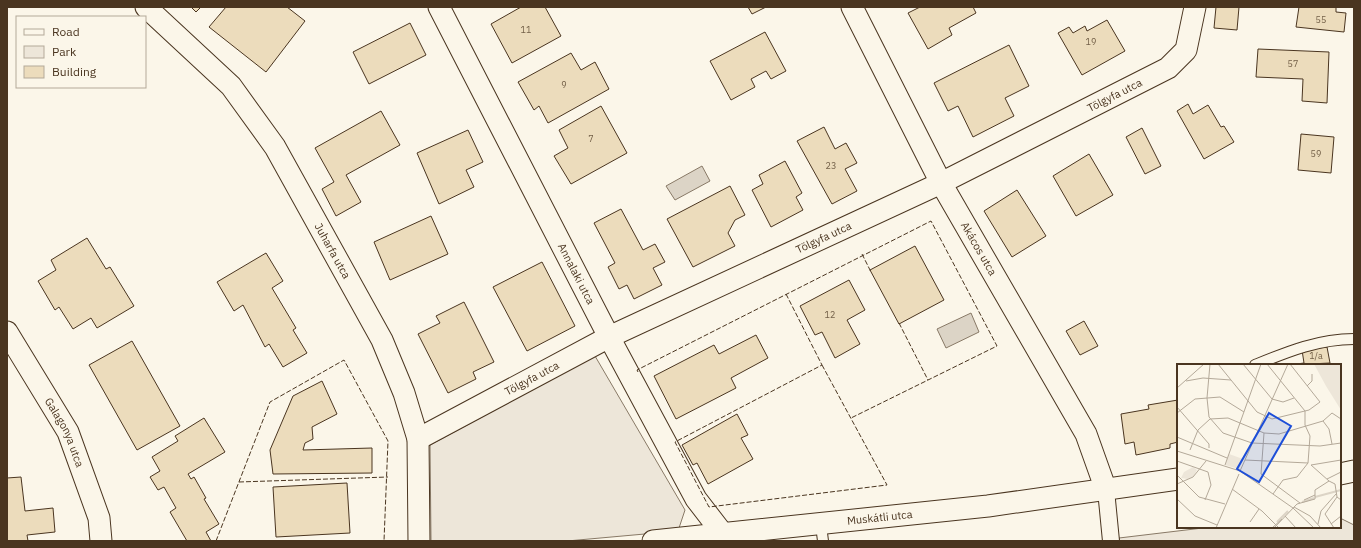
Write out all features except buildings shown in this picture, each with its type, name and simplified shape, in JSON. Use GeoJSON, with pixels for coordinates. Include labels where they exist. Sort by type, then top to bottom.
{"type":"FeatureCollection","features":[{"type":"Feature","properties":{"kind":"street","name":"Juharfa utca"},"geometry":{"type":"LineString","coordinates":[[146,7],[231,86],[274,146],[382,340],[404,393],[418,439],[419,541]]}},
{"type":"Feature","properties":{"kind":"street","name":"Annalaki utca"},"geometry":{"type":"LineString","coordinates":[[439,7],[609,338],[696,499],[724,538]]}},
{"type":"Feature","properties":{"kind":"street","name":"Akácos utca"},"geometry":{"type":"LineString","coordinates":[[852,7],[941,183],[1086,434],[1106,490]]}},
{"type":"Feature","properties":{"kind":"street","name":"Tölgyfa utca"},"geometry":{"type":"LineString","coordinates":[[418,439],[609,338],[941,183],[1168,68],[1186,50],[1195,7]]}},
{"type":"Feature","properties":{"kind":"street","name":"Galagonya utca"},"geometry":{"type":"LineString","coordinates":[[7,332],[68,432],[99,518],[101,541]]}},
{"type":"Feature","properties":{"kind":"street"},"geometry":{"type":"LineString","coordinates":[[1341,474],[1354,471]]}},
{"type":"Feature","properties":{"kind":"street","name":"Muskátli utca"},"geometry":{"type":"LineString","coordinates":[[653,541],[822,533],[1177,479]]}},
{"type":"Feature","properties":{"kind":"street"},"geometry":{"type":"LineString","coordinates":[[1106,490],[1112,541]]}},
{"type":"Feature","properties":{"kind":"lane"},"geometry":{"type":"LineString","coordinates":[[1257,364],[1299,347],[1337,339],[1354,339]]}},
{"type":"Feature","properties":{"kind":"green space"},"geometry":{"type":"Polygon","coordinates":[[[595,356],[685,510],[678,531],[567,541],[431,541],[430,445],[595,356]]]}},
{"type":"Feature","properties":{"kind":"green space"},"geometry":{"type":"Polygon","coordinates":[[[1341,518],[1354,525],[1354,541],[1119,541],[1119,538],[1203,528],[1341,528],[1341,518]]]}},
{"type":"Feature","properties":{"kind":"shaded area"},"geometry":{"type":"Polygon","coordinates":[[[702,166],[710,181],[675,200],[666,186],[702,166]]]}},
{"type":"Feature","properties":{"kind":"shaded area"},"geometry":{"type":"Polygon","coordinates":[[[971,313],[979,332],[946,348],[937,329],[971,313]]]}},
{"type":"Feature","properties":{"kind":"fence"},"geometry":{"type":"LineString","coordinates":[[638,372],[637,370],[931,221],[997,346],[851,418]]}},
{"type":"Feature","properties":{"kind":"fence"},"geometry":{"type":"LineString","coordinates":[[862,254],[871,272]]}},
{"type":"Feature","properties":{"kind":"fence"},"geometry":{"type":"LineString","coordinates":[[786,294],[822,365]]}},
{"type":"Feature","properties":{"kind":"fence"},"geometry":{"type":"LineString","coordinates":[[899,323],[928,380]]}},
{"type":"Feature","properties":{"kind":"fence"},"geometry":{"type":"LineString","coordinates":[[216,541],[270,402],[344,360],[388,441],[384,541]]}},
{"type":"Feature","properties":{"kind":"fence"},"geometry":{"type":"LineString","coordinates":[[822,365],[887,485],[709,507],[675,442],[822,365]]}},
{"type":"Feature","properties":{"kind":"fence"},"geometry":{"type":"LineString","coordinates":[[239,482],[388,477]]}}]}
